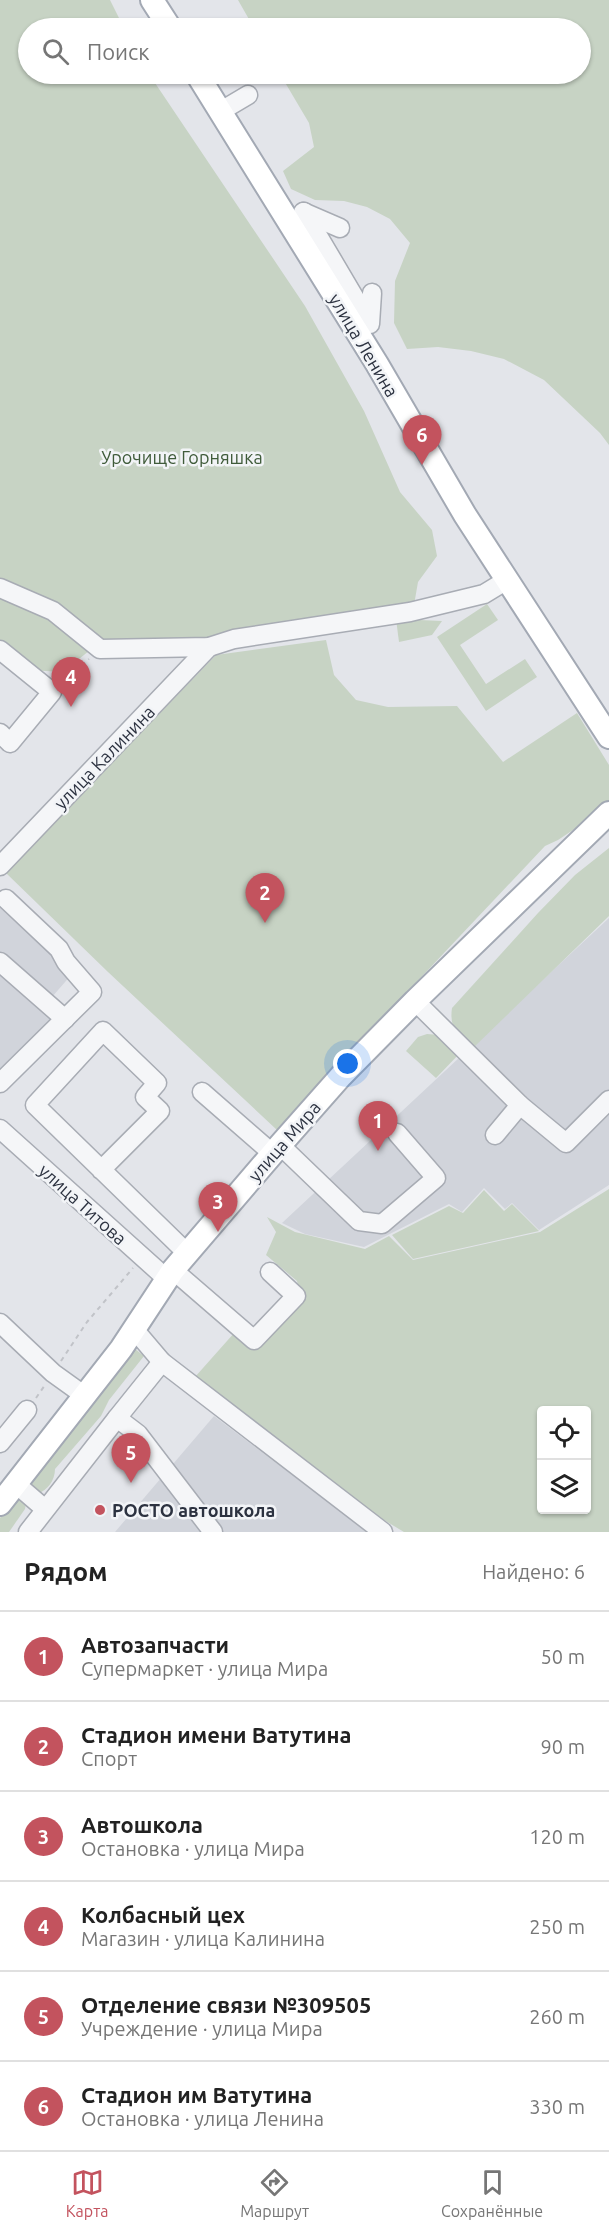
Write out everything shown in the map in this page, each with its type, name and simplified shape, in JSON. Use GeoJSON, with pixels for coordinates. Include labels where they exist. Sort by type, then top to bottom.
{"type":"FeatureCollection","features":[{"type":"Feature","properties":{"kind":"main road"},"geometry":{"type":"LineString","coordinates":[[152,0],[164,18]]}},
{"type":"Feature","properties":{"kind":"main road","name":"улица Ленина"},"geometry":{"type":"LineString","coordinates":[[204,84],[377,364],[465,515],[609,737]]}},
{"type":"Feature","properties":{"kind":"main road","name":"улица Мира"},"geometry":{"type":"LineString","coordinates":[[5,1497],[85,1396],[134,1329],[175,1267],[341,1076],[609,813]]}},
{"type":"Feature","properties":{"kind":"street"},"geometry":{"type":"LineString","coordinates":[[221,111],[249,95]]}},
{"type":"Feature","properties":{"kind":"street"},"geometry":{"type":"LineString","coordinates":[[276,201],[340,228]]}},
{"type":"Feature","properties":{"kind":"street"},"geometry":{"type":"LineString","coordinates":[[304,212],[369,322]]}},
{"type":"Feature","properties":{"kind":"street"},"geometry":{"type":"LineString","coordinates":[[372,293],[369,322],[377,364]]}},
{"type":"Feature","properties":{"kind":"street"},"geometry":{"type":"LineString","coordinates":[[0,588],[53,611],[100,650],[209,647],[234,639],[410,612],[484,594],[507,580]]}},
{"type":"Feature","properties":{"kind":"street","name":"улица Калинина"},"geometry":{"type":"LineString","coordinates":[[0,867],[209,647]]}},
{"type":"Feature","properties":{"kind":"street"},"geometry":{"type":"LineString","coordinates":[[0,650],[52,692],[10,742],[0,733]]}},
{"type":"Feature","properties":{"kind":"street"},"geometry":{"type":"LineString","coordinates":[[0,1083],[92,992],[66,962],[59,949],[6,899]]}},
{"type":"Feature","properties":{"kind":"street"},"geometry":{"type":"LineString","coordinates":[[0,962],[64,1019]]}},
{"type":"Feature","properties":{"kind":"street"},"geometry":{"type":"LineString","coordinates":[[415,1001],[520,1105],[566,1143],[609,1100]]}},
{"type":"Feature","properties":{"kind":"street"},"geometry":{"type":"LineString","coordinates":[[101,1170],[160,1111],[146,1097],[157,1083],[104,1031],[35,1105],[101,1170],[175,1267],[254,1340],[297,1296],[270,1272]]}},
{"type":"Feature","properties":{"kind":"street"},"geometry":{"type":"LineString","coordinates":[[202,1092],[277,1149],[359,1221],[382,1224],[436,1178],[397,1133]]}},
{"type":"Feature","properties":{"kind":"street"},"geometry":{"type":"LineString","coordinates":[[495,1135],[520,1105]]}},
{"type":"Feature","properties":{"kind":"street","name":"улица Титова"},"geometry":{"type":"LineString","coordinates":[[0,1129],[142,1258],[175,1267]]}},
{"type":"Feature","properties":{"kind":"street"},"geometry":{"type":"LineString","coordinates":[[0,1323],[53,1373],[85,1396]]}},
{"type":"Feature","properties":{"kind":"street"},"geometry":{"type":"LineString","coordinates":[[134,1329],[162,1362],[383,1532]]}},
{"type":"Feature","properties":{"kind":"street"},"geometry":{"type":"LineString","coordinates":[[28,1532],[162,1362]]}},
{"type":"Feature","properties":{"kind":"street"},"geometry":{"type":"LineString","coordinates":[[0,1443],[27,1410]]}},
{"type":"Feature","properties":{"kind":"street"},"geometry":{"type":"LineString","coordinates":[[117,1418],[138,1434],[213,1532]]}},
{"type":"Feature","properties":{"kind":"street"},"geometry":{"type":"LineString","coordinates":[[5,1497],[45,1509]]}},
{"type":"Feature","properties":{"kind":"path"},"geometry":{"type":"LineString","coordinates":[[52,692],[100,650]]}},
{"type":"Feature","properties":{"kind":"path"},"geometry":{"type":"LineString","coordinates":[[27,1410],[87,1322],[142,1258]]}},
{"type":"Feature","properties":{"kind":"shaded area"},"geometry":{"type":"Polygon","coordinates":[[[0,900],[72,974],[45,1005],[0,964],[0,900]]]}},
{"type":"Feature","properties":{"kind":"shaded area"},"geometry":{"type":"Polygon","coordinates":[[[609,918],[609,1185],[539,1230],[512,1203],[505,1209],[484,1188],[462,1212],[449,1204],[364,1247],[305,1234],[282,1223],[609,918]]]}},
{"type":"Feature","properties":{"kind":"shaded area"},"geometry":{"type":"Polygon","coordinates":[[[0,967],[53,1016],[0,1072],[0,967]]]}},
{"type":"Feature","properties":{"kind":"shaded area"},"geometry":{"type":"Polygon","coordinates":[[[214,1416],[368,1532],[115,1532],[214,1416]]]}},
{"type":"Feature","properties":{"kind":"green space","name":"Урочище Горняшка"},"geometry":{"type":"Polygon","coordinates":[[[0,0],[110,0],[119,18],[18,18],[18,84],[156,84],[305,306],[364,411],[400,492],[432,530],[437,556],[418,582],[414,605],[189,643],[95,646],[63,672],[28,670],[0,643],[0,0]]]}},
{"type":"Feature","properties":{"kind":"green space"},"geometry":{"type":"Polygon","coordinates":[[[238,0],[609,0],[609,445],[600,433],[544,380],[504,359],[471,351],[438,347],[407,349],[394,323],[395,281],[410,243],[390,219],[367,207],[344,201],[315,200],[291,189],[283,171],[314,147],[309,123],[286,84],[591,84],[591,18],[248,18],[238,0]]]}},
{"type":"Feature","properties":{"kind":"green space"},"geometry":{"type":"Polygon","coordinates":[[[487,604],[498,620],[460,645],[486,684],[525,659],[537,677],[486,711],[437,637],[487,604]]]}},
{"type":"Feature","properties":{"kind":"green space"},"geometry":{"type":"Polygon","coordinates":[[[396,619],[442,621],[432,635],[399,642],[396,619]]]}},
{"type":"Feature","properties":{"kind":"green space"},"geometry":{"type":"Polygon","coordinates":[[[326,640],[334,675],[356,700],[388,707],[457,706],[503,762],[577,713],[609,765],[609,800],[603,810],[545,846],[277,1130],[6,873],[216,655],[326,640]]]}},
{"type":"Feature","properties":{"kind":"green space"},"geometry":{"type":"Polygon","coordinates":[[[609,848],[609,916],[471,1050],[458,1036],[453,1026],[452,1008],[575,875],[609,848]]]}},
{"type":"Feature","properties":{"kind":"green space"},"geometry":{"type":"Polygon","coordinates":[[[427,1034],[439,1035],[460,1053],[436,1078],[406,1051],[418,1037],[427,1034]]]}},
{"type":"Feature","properties":{"kind":"green space"},"geometry":{"type":"Polygon","coordinates":[[[609,1189],[609,1532],[404,1532],[369,1511],[195,1377],[235,1332],[256,1349],[301,1299],[297,1281],[266,1255],[276,1232],[267,1217],[295,1232],[365,1249],[389,1236],[413,1260],[540,1232],[609,1189]]]}},
{"type":"Feature","properties":{"kind":"green space"},"geometry":{"type":"Polygon","coordinates":[[[484,1190],[504,1211],[512,1204],[539,1231],[413,1259],[392,1235],[449,1206],[463,1213],[484,1190]]]}},
{"type":"Feature","properties":{"kind":"green space"},"geometry":{"type":"Polygon","coordinates":[[[135,1349],[144,1356],[109,1400],[101,1416],[55,1469],[50,1484],[37,1494],[29,1483],[32,1477],[135,1349]]]}},
{"type":"Feature","properties":{"kind":"green space"},"geometry":{"type":"Polygon","coordinates":[[[17,1497],[26,1504],[25,1509],[9,1532],[0,1532],[0,1518],[17,1497]]]}},
{"type":"Feature","properties":{"kind":"place","name":"Стадион им Ватутина"},"geometry":{"type":"Point","coordinates":[422,465]}},
{"type":"Feature","properties":{"kind":"place","name":"Колбасный цех"},"geometry":{"type":"Point","coordinates":[71,707]}},
{"type":"Feature","properties":{"kind":"place","name":"Стадион имени Ватутина"},"geometry":{"type":"Point","coordinates":[265,923]}},
{"type":"Feature","properties":{"kind":"place","name":"Автозапчасти"},"geometry":{"type":"Point","coordinates":[378,1151]}},
{"type":"Feature","properties":{"kind":"place","name":"Автошкола"},"geometry":{"type":"Point","coordinates":[218,1232]}},
{"type":"Feature","properties":{"kind":"place","name":"Отделение связи №309505"},"geometry":{"type":"Point","coordinates":[131,1483]}},
{"type":"Feature","properties":{"kind":"place","name":"РОСТО автошкола"},"geometry":{"type":"Point","coordinates":[100,1510]}}]}
